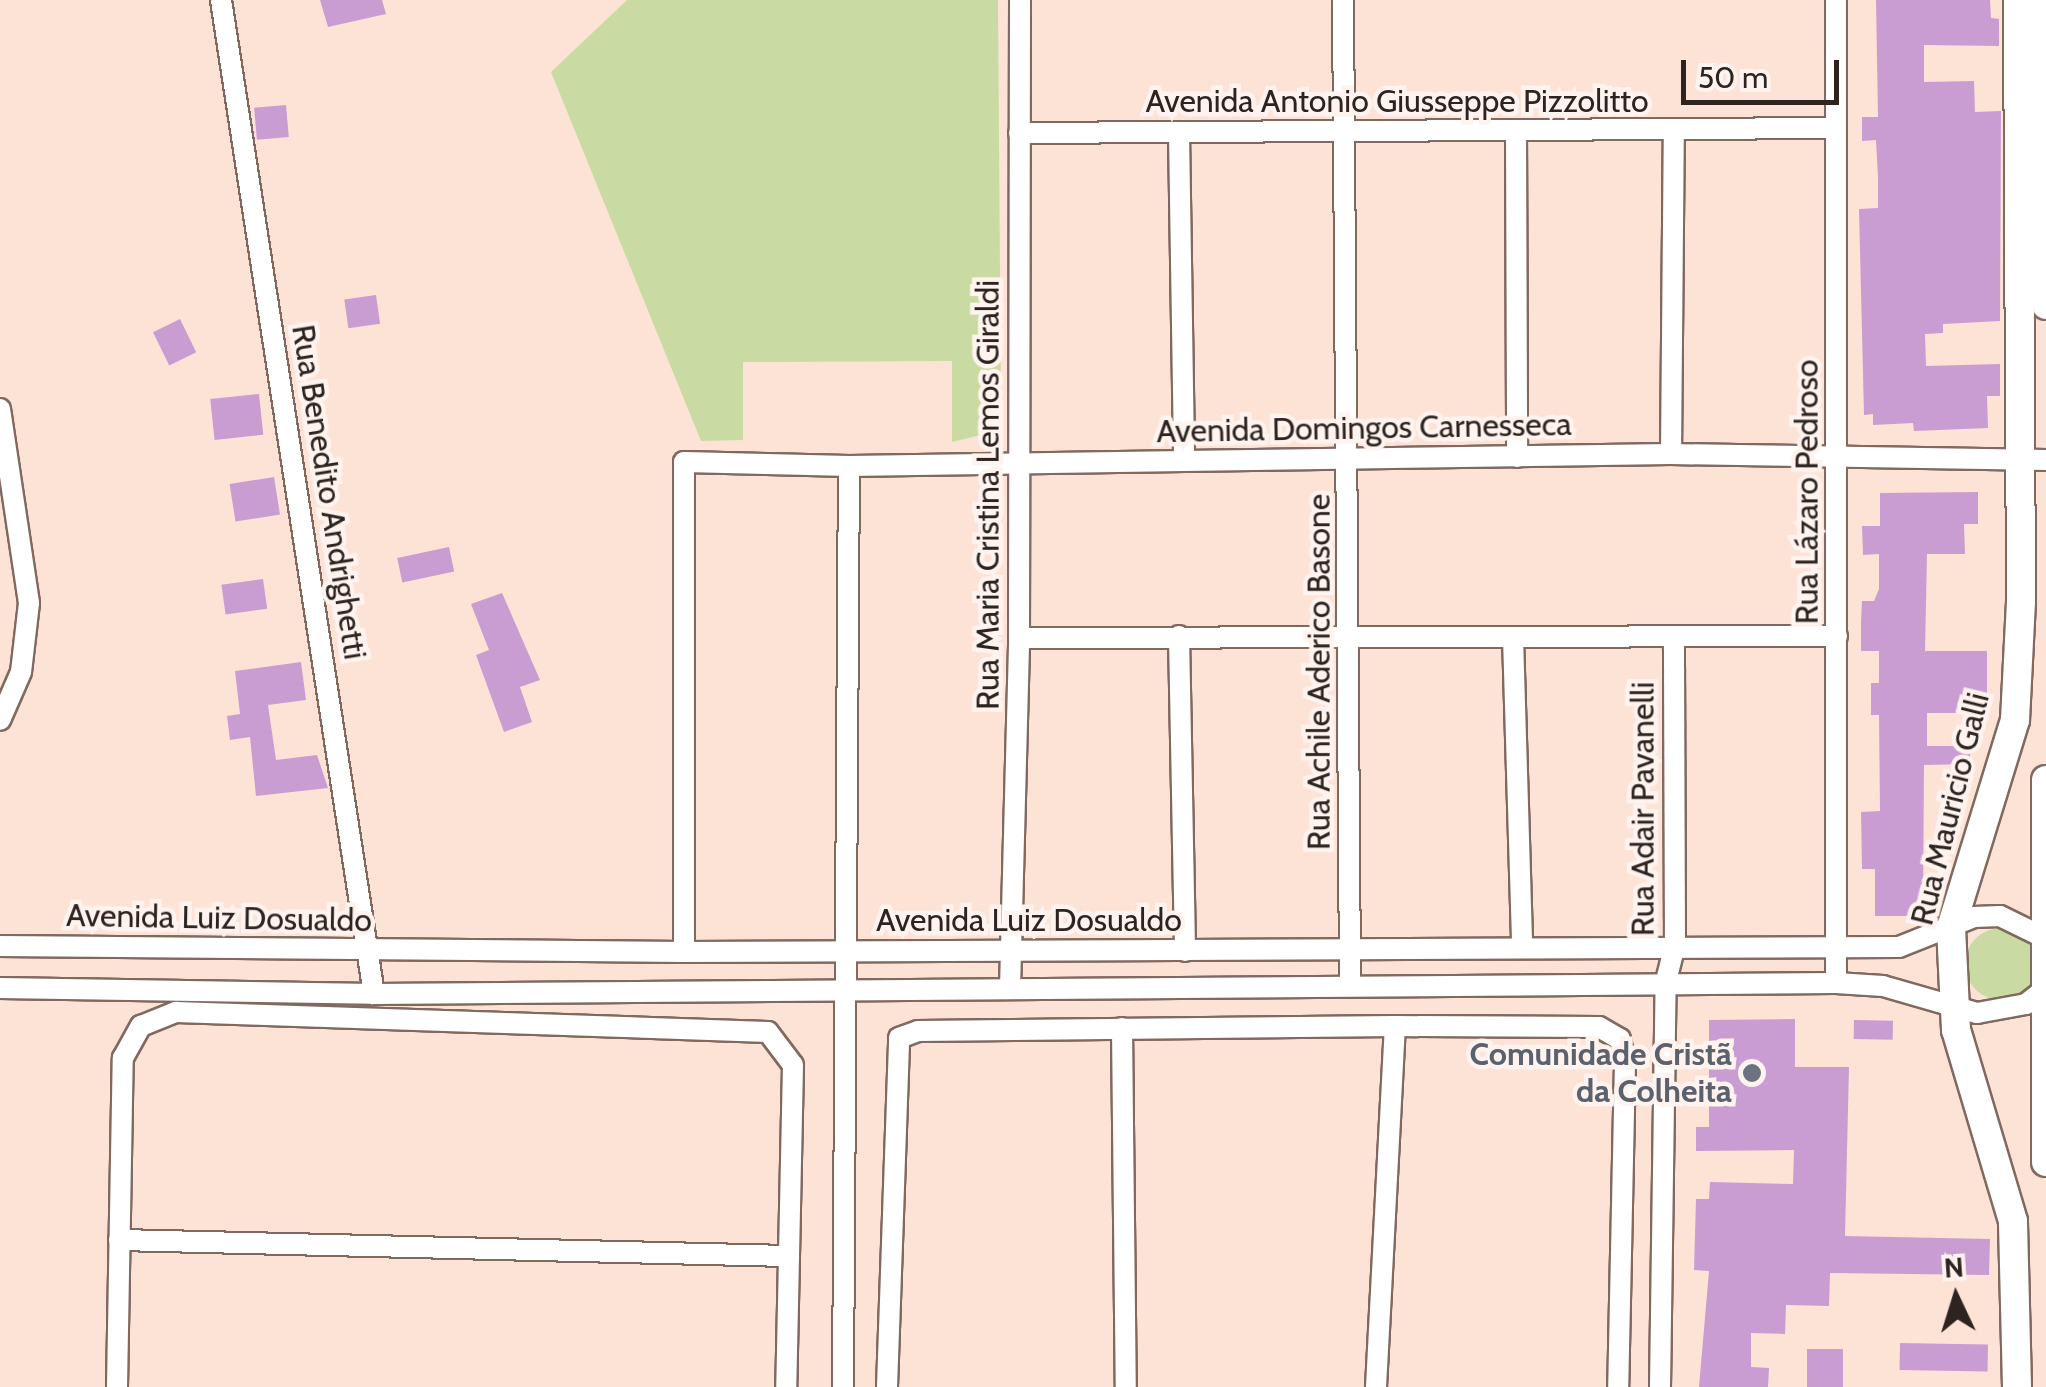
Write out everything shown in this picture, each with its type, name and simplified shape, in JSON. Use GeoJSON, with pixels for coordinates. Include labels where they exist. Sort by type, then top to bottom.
{"type":"FeatureCollection","features":[{"type":"Feature","properties":{"kind":"main road","name":"Rua Mauricio Galli"},"geometry":{"type":"LineString","coordinates":[[2016,1387],[2013,1220],[1954,1005],[1951,928],[2015,720],[2018,0]]}},
{"type":"Feature","properties":{"kind":"main road"},"geometry":{"type":"LineString","coordinates":[[2043,0],[2046,305]]}},
{"type":"Feature","properties":{"kind":"main road"},"geometry":{"type":"LineString","coordinates":[[2046,780],[2046,1162]]}},
{"type":"Feature","properties":{"kind":"street","name":"Rua Benedito Andrighetti"},"geometry":{"type":"LineString","coordinates":[[221,0],[371,950],[374,994]]}},
{"type":"Feature","properties":{"kind":"street","name":"Rua Maria Cristina Lemos Giraldi"},"geometry":{"type":"LineString","coordinates":[[1010,990],[1015,949],[1020,0]]}},
{"type":"Feature","properties":{"kind":"street","name":"Rua Achile Aderico Basone"},"geometry":{"type":"LineString","coordinates":[[1343,0],[1350,457],[1346,636],[1350,985]]}},
{"type":"Feature","properties":{"kind":"street","name":"Rua Lázaro Pedroso"},"geometry":{"type":"LineString","coordinates":[[1836,0],[1836,983]]}},
{"type":"Feature","properties":{"kind":"street","name":"Avenida Antonio Giusseppe Pizzolitto"},"geometry":{"type":"LineString","coordinates":[[1019,134],[1835,128]]}},
{"type":"Feature","properties":{"kind":"street"},"geometry":{"type":"LineString","coordinates":[[1671,454],[1674,129]]}},
{"type":"Feature","properties":{"kind":"street"},"geometry":{"type":"LineString","coordinates":[[1516,131],[1517,456]]}},
{"type":"Feature","properties":{"kind":"street"},"geometry":{"type":"LineString","coordinates":[[1179,133],[1184,460]]}},
{"type":"Feature","properties":{"kind":"street"},"geometry":{"type":"LineString","coordinates":[[0,409],[29,604],[21,672],[0,720]]}},
{"type":"Feature","properties":{"kind":"street","name":"Avenida Domingos Carnesseca"},"geometry":{"type":"LineString","coordinates":[[684,952],[684,462],[849,466],[1671,454],[2046,460]]}},
{"type":"Feature","properties":{"kind":"street"},"geometry":{"type":"LineString","coordinates":[[843,1387],[850,992],[849,466]]}},
{"type":"Feature","properties":{"kind":"street"},"geometry":{"type":"LineString","coordinates":[[1180,636],[1185,951]]}},
{"type":"Feature","properties":{"kind":"street"},"geometry":{"type":"LineString","coordinates":[[1018,638],[1837,636]]}},
{"type":"Feature","properties":{"kind":"street"},"geometry":{"type":"LineString","coordinates":[[1513,637],[1522,948]]}},
{"type":"Feature","properties":{"kind":"street","name":"Rua Adair Pavanelli"},"geometry":{"type":"LineString","coordinates":[[1660,1387],[1666,982],[1675,944],[1674,637]]}},
{"type":"Feature","properties":{"kind":"street","name":"Avenida Luiz Dosualdo"},"geometry":{"type":"LineString","coordinates":[[0,946],[684,952],[1185,951],[1675,944],[1899,947],[2000,916],[2045,963],[2002,1013],[1883,986],[1836,983],[374,994],[0,988]]}},
{"type":"Feature","properties":{"kind":"street"},"geometry":{"type":"LineString","coordinates":[[117,1387],[123,1058],[141,1026],[176,1012],[754,1028],[780,1040],[793,1064],[786,1387]]}},
{"type":"Feature","properties":{"kind":"street"},"geometry":{"type":"LineString","coordinates":[[1376,1387],[1395,1026]]}},
{"type":"Feature","properties":{"kind":"street"},"geometry":{"type":"LineString","coordinates":[[887,1387],[899,1038],[918,1030],[1395,1026],[1599,1027],[1620,1039],[1625,1062],[1618,1387]]}},
{"type":"Feature","properties":{"kind":"street"},"geometry":{"type":"LineString","coordinates":[[1122,1028],[1126,1387]]}},
{"type":"Feature","properties":{"kind":"street"},"geometry":{"type":"LineString","coordinates":[[119,1240],[789,1256]]}},
{"type":"Feature","properties":{"kind":"green space"},"geometry":{"type":"Polygon","coordinates":[[[627,0],[998,0],[1001,417],[993,432],[952,442],[952,361],[743,362],[743,440],[701,441],[551,72],[627,0]]]}},
{"type":"Feature","properties":{"kind":"green space"},"geometry":{"type":"Polygon","coordinates":[[[2001,928],[2026,939],[2037,964],[2026,989],[2001,1000],[1976,989],[1965,964],[1976,939],[2001,928]]]}},
{"type":"Feature","properties":{"kind":"building"},"geometry":{"type":"Polygon","coordinates":[[[320,0],[382,0],[386,14],[328,27],[320,0]]]}},
{"type":"Feature","properties":{"kind":"building"},"geometry":{"type":"Polygon","coordinates":[[[1876,0],[1990,0],[1991,18],[1999,19],[1999,46],[1924,45],[1924,82],[1974,81],[1975,112],[2001,111],[2000,321],[1943,324],[1943,333],[1925,334],[1926,366],[2000,364],[2000,396],[1987,396],[1988,428],[1914,431],[1913,423],[1873,425],[1873,414],[1864,415],[1859,209],[1878,208],[1876,140],[1862,141],[1862,117],[1878,117],[1876,0]]]}},
{"type":"Feature","properties":{"kind":"building"},"geometry":{"type":"Polygon","coordinates":[[[286,105],[289,137],[257,140],[254,108],[286,105]]]}},
{"type":"Feature","properties":{"kind":"building"},"geometry":{"type":"Polygon","coordinates":[[[376,295],[380,324],[348,328],[344,299],[376,295]]]}},
{"type":"Feature","properties":{"kind":"building"},"geometry":{"type":"Polygon","coordinates":[[[180,319],[196,352],[169,365],[153,332],[180,319]]]}},
{"type":"Feature","properties":{"kind":"building"},"geometry":{"type":"Polygon","coordinates":[[[259,394],[263,435],[215,440],[210,399],[259,394]]]}},
{"type":"Feature","properties":{"kind":"building"},"geometry":{"type":"Polygon","coordinates":[[[274,477],[280,515],[235,522],[230,484],[274,477]]]}},
{"type":"Feature","properties":{"kind":"building"},"geometry":{"type":"Polygon","coordinates":[[[1978,492],[1978,524],[1964,524],[1965,554],[1927,554],[1925,651],[1987,651],[1987,713],[1927,713],[1927,746],[1970,746],[1970,764],[1924,765],[1923,906],[1912,906],[1912,916],[1875,916],[1875,869],[1862,869],[1861,812],[1880,811],[1879,715],[1871,715],[1871,683],[1879,683],[1879,651],[1861,651],[1861,622],[1862,601],[1874,601],[1879,589],[1879,554],[1863,555],[1862,526],[1880,526],[1880,493],[1978,492]]]}},
{"type":"Feature","properties":{"kind":"building"},"geometry":{"type":"Polygon","coordinates":[[[449,547],[454,571],[402,582],[397,558],[449,547]]]}},
{"type":"Feature","properties":{"kind":"building"},"geometry":{"type":"Polygon","coordinates":[[[263,579],[267,609],[226,615],[221,585],[263,579]]]}},
{"type":"Feature","properties":{"kind":"building"},"geometry":{"type":"Polygon","coordinates":[[[502,593],[540,680],[520,687],[532,722],[504,732],[476,655],[489,650],[471,604],[502,593]]]}},
{"type":"Feature","properties":{"kind":"building"},"geometry":{"type":"Polygon","coordinates":[[[301,662],[306,700],[268,705],[276,760],[317,755],[328,788],[256,796],[250,737],[230,740],[227,716],[240,714],[235,671],[301,662]]]}},
{"type":"Feature","properties":{"kind":"building"},"geometry":{"type":"Polygon","coordinates":[[[1795,1019],[1795,1067],[1849,1067],[1845,1236],[1990,1239],[1989,1275],[1830,1273],[1829,1306],[1786,1305],[1785,1334],[1751,1333],[1751,1367],[1769,1368],[1768,1387],[1699,1387],[1709,1271],[1694,1270],[1696,1199],[1709,1199],[1710,1182],[1793,1184],[1794,1150],[1696,1151],[1696,1127],[1709,1127],[1709,1020],[1795,1019]]]}},
{"type":"Feature","properties":{"kind":"building"},"geometry":{"type":"Polygon","coordinates":[[[1854,1020],[1893,1021],[1893,1040],[1854,1039],[1854,1020]]]}},
{"type":"Feature","properties":{"kind":"building"},"geometry":{"type":"Polygon","coordinates":[[[1900,1343],[1988,1345],[1988,1372],[1900,1370],[1900,1343]]]}},
{"type":"Feature","properties":{"kind":"building"},"geometry":{"type":"Polygon","coordinates":[[[1807,1349],[1843,1349],[1843,1387],[1807,1387],[1807,1349]]]}},
{"type":"Feature","properties":{"kind":"place","name":"Comunidade Cristã da Colheita"},"geometry":{"type":"Point","coordinates":[1752,1073]}}]}
